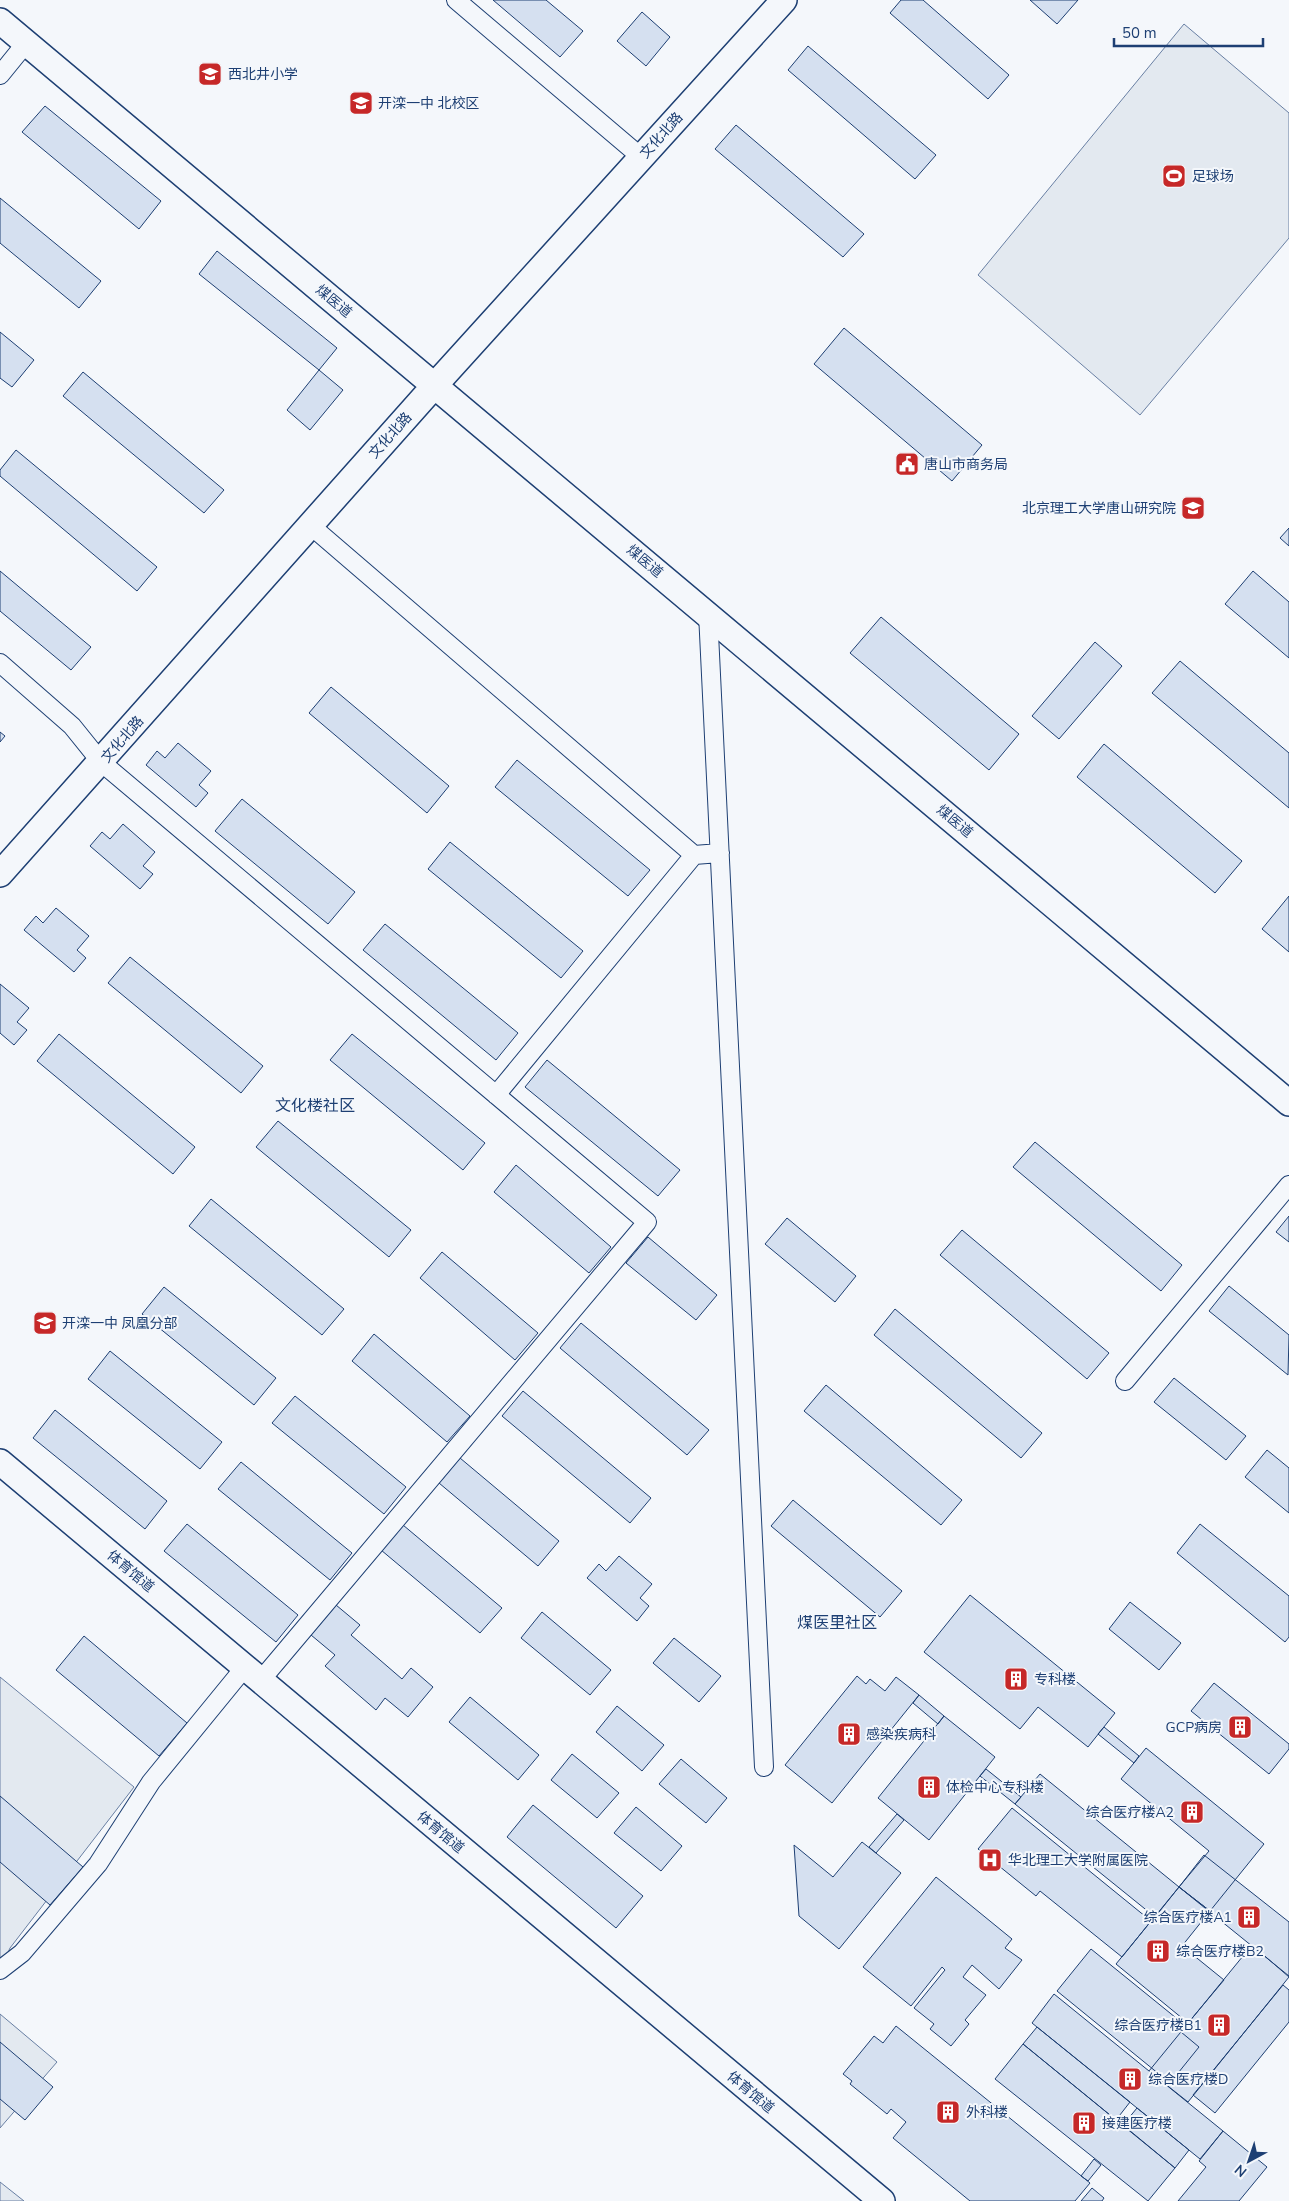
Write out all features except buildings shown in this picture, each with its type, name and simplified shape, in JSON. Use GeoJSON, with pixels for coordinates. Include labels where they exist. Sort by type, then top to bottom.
{"type":"FeatureCollection","features":[{"type":"Feature","properties":{"kind":"street"},"geometry":{"type":"LineString","coordinates":[[456,0],[641,157]]}},
{"type":"Feature","properties":{"kind":"street","name":"文化北路"},"geometry":{"type":"LineString","coordinates":[[0,874],[435,385],[784,0]]}},
{"type":"Feature","properties":{"kind":"street","name":"煤医道"},"geometry":{"type":"LineString","coordinates":[[0,21],[708,613],[1289,1103]]}},
{"type":"Feature","properties":{"kind":"street"},"geometry":{"type":"LineString","coordinates":[[0,75],[26,43]]}},
{"type":"Feature","properties":{"kind":"street"},"geometry":{"type":"LineString","coordinates":[[310,525],[694,855],[720,853]]}},
{"type":"Feature","properties":{"kind":"street"},"geometry":{"type":"LineString","coordinates":[[708,613],[764,1767]]}},
{"type":"Feature","properties":{"kind":"street"},"geometry":{"type":"LineString","coordinates":[[0,663],[72,726],[101,762],[647,1222],[253,1674],[151,1782],[98,1864],[22,1953],[0,1970]]}},
{"type":"Feature","properties":{"kind":"street"},"geometry":{"type":"LineString","coordinates":[[496,1095],[694,855]]}},
{"type":"Feature","properties":{"kind":"street"},"geometry":{"type":"LineString","coordinates":[[1125,1381],[1289,1185]]}},
{"type":"Feature","properties":{"kind":"street","name":"体育馆道"},"geometry":{"type":"LineString","coordinates":[[0,1462],[882,2201]]}},
{"type":"Feature","properties":{"kind":"shaded area","name":"足球场"},"geometry":{"type":"Polygon","coordinates":[[[1184,24],[1289,113],[1289,238],[1140,415],[978,275],[1184,24]]]}},
{"type":"Feature","properties":{"kind":"shaded area"},"geometry":{"type":"Polygon","coordinates":[[[0,1677],[134,1787],[10,1948],[0,1970],[0,1677]]]}},
{"type":"Feature","properties":{"kind":"shaded area"},"geometry":{"type":"Polygon","coordinates":[[[0,2014],[57,2062],[0,2128],[0,2014]]]}},
{"type":"Feature","properties":{"kind":"shaded area"},"geometry":{"type":"Polygon","coordinates":[[[0,2182],[24,2201],[0,2201],[0,2182]]]}},
{"type":"Feature","properties":{"kind":"place","name":"西北井小学"},"geometry":{"type":"Point","coordinates":[210,74]}},
{"type":"Feature","properties":{"kind":"place","name":"开滦一中 北校区"},"geometry":{"type":"Point","coordinates":[361,103]}},
{"type":"Feature","properties":{"kind":"place","name":"足球场"},"geometry":{"type":"Point","coordinates":[1174,176]}},
{"type":"Feature","properties":{"kind":"place","name":"唐山市商务局"},"geometry":{"type":"Point","coordinates":[907,464]}},
{"type":"Feature","properties":{"kind":"place","name":"北京理工大学唐山研究院"},"geometry":{"type":"Point","coordinates":[1193,508]}},
{"type":"Feature","properties":{"kind":"place","name":"开滦一中 凤凰分部"},"geometry":{"type":"Point","coordinates":[45,1323]}},
{"type":"Feature","properties":{"kind":"place","name":"专科楼"},"geometry":{"type":"Point","coordinates":[1016,1679]}},
{"type":"Feature","properties":{"kind":"place","name":"GCP病房"},"geometry":{"type":"Point","coordinates":[1240,1727]}},
{"type":"Feature","properties":{"kind":"place","name":"感染疾病科"},"geometry":{"type":"Point","coordinates":[849,1734]}},
{"type":"Feature","properties":{"kind":"place","name":"体检中心专科楼"},"geometry":{"type":"Point","coordinates":[929,1787]}},
{"type":"Feature","properties":{"kind":"place","name":"综合医疗楼A2"},"geometry":{"type":"Point","coordinates":[1192,1812]}},
{"type":"Feature","properties":{"kind":"place","name":"华北理工大学附属医院"},"geometry":{"type":"Point","coordinates":[990,1860]}},
{"type":"Feature","properties":{"kind":"place","name":"综合医疗楼A1"},"geometry":{"type":"Point","coordinates":[1249,1917]}},
{"type":"Feature","properties":{"kind":"place","name":"综合医疗楼B2"},"geometry":{"type":"Point","coordinates":[1158,1951]}},
{"type":"Feature","properties":{"kind":"place","name":"综合医疗楼B1"},"geometry":{"type":"Point","coordinates":[1219,2025]}},
{"type":"Feature","properties":{"kind":"place","name":"综合医疗楼D"},"geometry":{"type":"Point","coordinates":[1130,2079]}},
{"type":"Feature","properties":{"kind":"place","name":"外科楼"},"geometry":{"type":"Point","coordinates":[948,2112]}},
{"type":"Feature","properties":{"kind":"place","name":"接建医疗楼"},"geometry":{"type":"Point","coordinates":[1084,2123]}},
{"type":"Feature","properties":{"kind":"district","name":"文化楼社区"},"geometry":{"type":"Point","coordinates":[315,1105]}},
{"type":"Feature","properties":{"kind":"district","name":"煤医里社区"},"geometry":{"type":"Point","coordinates":[837,1622]}}]}
